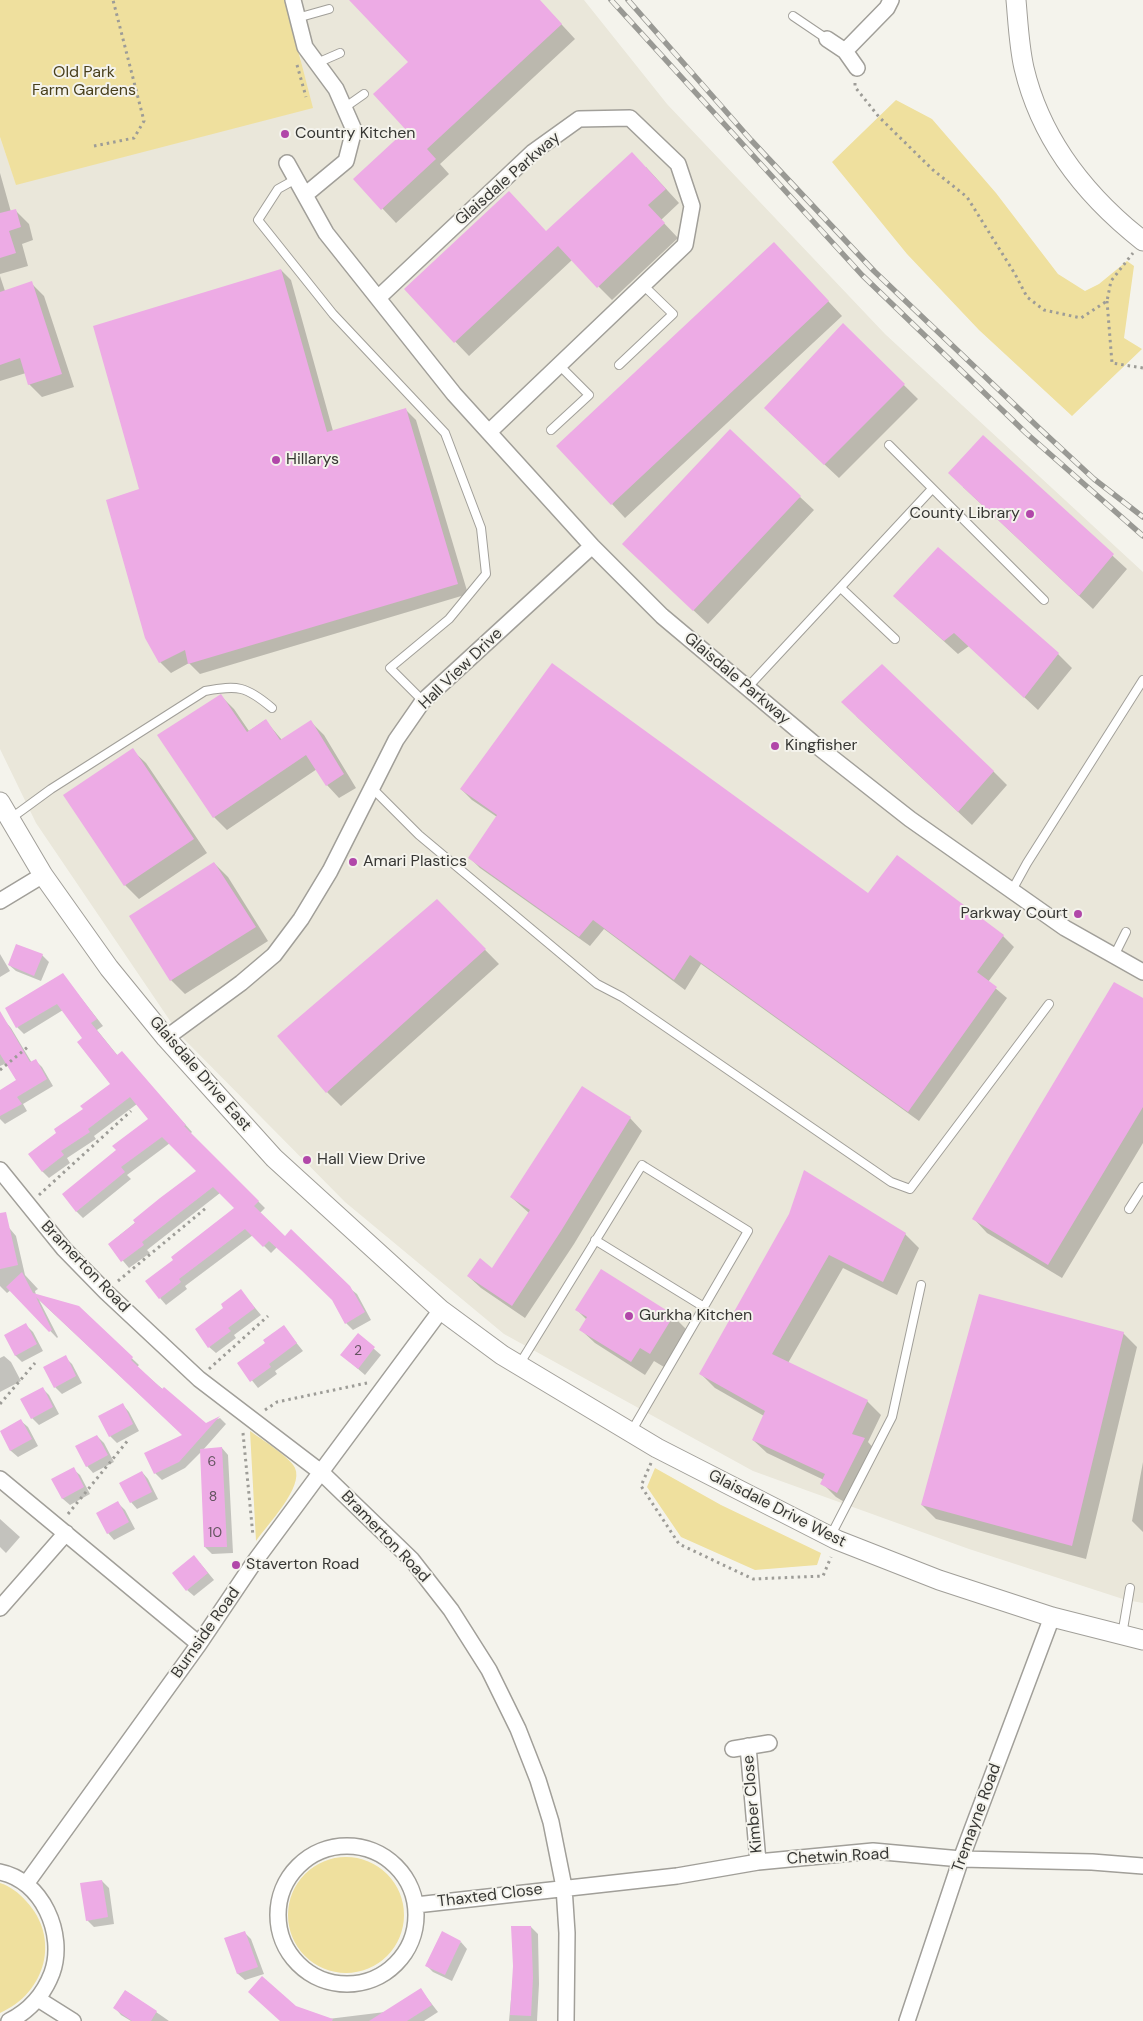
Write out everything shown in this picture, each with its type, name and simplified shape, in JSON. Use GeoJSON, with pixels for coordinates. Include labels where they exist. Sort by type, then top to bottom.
{"type":"FeatureCollection","features":[{"type":"Feature","properties":{"kind":"street"},"geometry":{"type":"LineString","coordinates":[[293,0],[305,47],[336,90],[354,130],[346,161],[305,195]]}},
{"type":"Feature","properties":{"kind":"street"},"geometry":{"type":"LineString","coordinates":[[845,52],[887,8],[891,0]]}},
{"type":"Feature","properties":{"kind":"street"},"geometry":{"type":"LineString","coordinates":[[1016,0],[1024,68],[1043,124],[1075,176],[1115,219],[1143,241]]}},
{"type":"Feature","properties":{"kind":"street"},"geometry":{"type":"LineString","coordinates":[[827,39],[845,52],[856,68]]}},
{"type":"Feature","properties":{"kind":"street","name":"Glaisdale Parkway"},"geometry":{"type":"LineString","coordinates":[[378,298],[533,152],[579,119],[630,118],[678,164],[692,206],[685,245],[489,432]]}},
{"type":"Feature","properties":{"kind":"street","name":"Glaisdale Parkway"},"geometry":{"type":"LineString","coordinates":[[287,163],[326,233],[454,394],[592,546],[662,616],[747,688],[910,819],[1011,892],[1065,928],[1143,972]]}},
{"type":"Feature","properties":{"kind":"street","name":"Hall View Drive"},"geometry":{"type":"LineString","coordinates":[[166,1038],[241,983],[274,954],[301,919],[330,871],[396,740],[424,701],[592,546]]}},
{"type":"Feature","properties":{"kind":"street","name":"Glaisdale Drive East"},"geometry":{"type":"LineString","coordinates":[[0,802],[43,875],[109,968],[166,1038],[274,1158],[441,1310]]}},
{"type":"Feature","properties":{"kind":"street"},"geometry":{"type":"LineString","coordinates":[[0,901],[43,875]]}},
{"type":"Feature","properties":{"kind":"street","name":"Bramerton Road"},"geometry":{"type":"LineString","coordinates":[[0,1170],[64,1249],[106,1292],[198,1379],[322,1473],[412,1560],[451,1610],[488,1670],[518,1729],[538,1780],[551,1822],[564,1888],[567,1933],[566,2021]]}},
{"type":"Feature","properties":{"kind":"street","name":"Glaisdale Drive West"},"geometry":{"type":"LineString","coordinates":[[441,1310],[519,1364],[657,1448],[834,1538],[939,1580],[1052,1617],[1143,1640]]}},
{"type":"Feature","properties":{"kind":"street","name":"Burnside Road"},"geometry":{"type":"LineString","coordinates":[[26,1884],[199,1644],[255,1561],[441,1310]]}},
{"type":"Feature","properties":{"kind":"street"},"geometry":{"type":"LineString","coordinates":[[0,1478],[199,1644]]}},
{"type":"Feature","properties":{"kind":"street"},"geometry":{"type":"LineString","coordinates":[[0,1608],[62,1529]]}},
{"type":"Feature","properties":{"kind":"street","name":"Tremayne Road"},"geometry":{"type":"LineString","coordinates":[[907,2021],[961,1859],[1052,1617]]}},
{"type":"Feature","properties":{"kind":"street","name":"Kimber Close"},"geometry":{"type":"LineString","coordinates":[[732,1749],[769,1743]]}},
{"type":"Feature","properties":{"kind":"street","name":"Kimber Close"},"geometry":{"type":"LineString","coordinates":[[748,1746],[758,1862]]}},
{"type":"Feature","properties":{"kind":"street","name":"Thaxted Close"},"geometry":{"type":"LineString","coordinates":[[349,1845],[373,1850],[394,1862],[409,1882],[416,1905],[416,1929],[407,1952],[391,1970],[369,1981],[345,1985],[322,1980],[297,1963],[284,1943],[278,1920],[280,1895],[291,1874],[308,1857],[326,1848],[349,1845]]}},
{"type":"Feature","properties":{"kind":"street","name":"Chetwin Road"},"geometry":{"type":"LineString","coordinates":[[564,1888],[677,1876],[758,1862],[873,1851],[961,1859],[1092,1862],[1143,1866]]}},
{"type":"Feature","properties":{"kind":"street"},"geometry":{"type":"LineString","coordinates":[[0,1872],[26,1884],[48,1911],[55,1943],[52,1972],[38,1999],[21,2015],[9,2021]]}},
{"type":"Feature","properties":{"kind":"street","name":"Thaxted Close"},"geometry":{"type":"LineString","coordinates":[[416,1905],[564,1888]]}},
{"type":"Feature","properties":{"kind":"street"},"geometry":{"type":"LineString","coordinates":[[38,1999],[73,2021]]}},
{"type":"Feature","properties":{"kind":"lane"},"geometry":{"type":"LineString","coordinates":[[297,18],[329,9]]}},
{"type":"Feature","properties":{"kind":"lane"},"geometry":{"type":"LineString","coordinates":[[793,16],[827,39]]}},
{"type":"Feature","properties":{"kind":"lane"},"geometry":{"type":"LineString","coordinates":[[317,63],[340,53]]}},
{"type":"Feature","properties":{"kind":"lane"},"geometry":{"type":"LineString","coordinates":[[344,108],[364,94]]}},
{"type":"Feature","properties":{"kind":"lane"},"geometry":{"type":"LineString","coordinates":[[296,179],[278,188],[258,220],[333,314],[445,433],[481,528],[486,574],[449,619],[390,668],[424,701]]}},
{"type":"Feature","properties":{"kind":"lane"},"geometry":{"type":"LineString","coordinates":[[619,365],[672,314],[643,285]]}},
{"type":"Feature","properties":{"kind":"lane"},"geometry":{"type":"LineString","coordinates":[[551,430],[589,396],[559,365]]}},
{"type":"Feature","properties":{"kind":"lane"},"geometry":{"type":"LineString","coordinates":[[889,445],[931,490],[1044,600]]}},
{"type":"Feature","properties":{"kind":"lane"},"geometry":{"type":"LineString","coordinates":[[747,688],[931,490]]}},
{"type":"Feature","properties":{"kind":"lane"},"geometry":{"type":"LineString","coordinates":[[841,588],[895,639]]}},
{"type":"Feature","properties":{"kind":"lane"},"geometry":{"type":"LineString","coordinates":[[1011,892],[1027,863],[1143,680]]}},
{"type":"Feature","properties":{"kind":"lane"},"geometry":{"type":"LineString","coordinates":[[10,819],[51,789],[205,691],[228,687],[252,691],[272,708]]}},
{"type":"Feature","properties":{"kind":"lane"},"geometry":{"type":"LineString","coordinates":[[371,787],[419,835],[597,984],[622,997],[891,1182],[910,1189],[1049,1004]]}},
{"type":"Feature","properties":{"kind":"lane"},"geometry":{"type":"LineString","coordinates":[[1114,956],[1126,932]]}},
{"type":"Feature","properties":{"kind":"lane"},"geometry":{"type":"LineString","coordinates":[[519,1364],[642,1165],[748,1231],[631,1432]]}},
{"type":"Feature","properties":{"kind":"lane"},"geometry":{"type":"LineString","coordinates":[[1129,1209],[1143,1187]]}},
{"type":"Feature","properties":{"kind":"lane"},"geometry":{"type":"LineString","coordinates":[[595,1240],[704,1307]]}},
{"type":"Feature","properties":{"kind":"lane"},"geometry":{"type":"LineString","coordinates":[[834,1538],[892,1417],[921,1285]]}},
{"type":"Feature","properties":{"kind":"lane"},"geometry":{"type":"LineString","coordinates":[[1122,1635],[1130,1588]]}},
{"type":"Feature","properties":{"kind":"path"},"geometry":{"type":"LineString","coordinates":[[94,146],[134,138],[144,121],[113,0]]}},
{"type":"Feature","properties":{"kind":"path"},"geometry":{"type":"LineString","coordinates":[[856,68],[855,87],[879,117],[933,170],[967,197],[1016,274],[1027,297],[1044,310],[1081,318],[1107,300]]}},
{"type":"Feature","properties":{"kind":"path"},"geometry":{"type":"LineString","coordinates":[[1143,241],[1111,281],[1107,300],[1112,363],[1143,368]]}},
{"type":"Feature","properties":{"kind":"path"},"geometry":{"type":"LineString","coordinates":[[0,1070],[29,1046]]}},
{"type":"Feature","properties":{"kind":"path"},"geometry":{"type":"LineString","coordinates":[[28,1206],[131,1111]]}},
{"type":"Feature","properties":{"kind":"path"},"geometry":{"type":"LineString","coordinates":[[106,1292],[206,1208]]}},
{"type":"Feature","properties":{"kind":"path"},"geometry":{"type":"LineString","coordinates":[[198,1379],[268,1316]]}},
{"type":"Feature","properties":{"kind":"path"},"geometry":{"type":"LineString","coordinates":[[0,1404],[35,1363]]}},
{"type":"Feature","properties":{"kind":"path"},"geometry":{"type":"LineString","coordinates":[[255,1561],[242,1429],[250,1419],[276,1402],[364,1384],[397,1370]]}},
{"type":"Feature","properties":{"kind":"path"},"geometry":{"type":"LineString","coordinates":[[62,1529],[129,1439]]}},
{"type":"Feature","properties":{"kind":"path"},"geometry":{"type":"LineString","coordinates":[[657,1448],[641,1486],[679,1544],[753,1579],[823,1576],[834,1538]]}},
{"type":"Feature","properties":{"kind":"shaded area"},"geometry":{"type":"Polygon","coordinates":[[[285,0],[584,0],[667,104],[885,334],[1143,572],[1143,1603],[1126,1600],[969,1549],[753,1471],[504,1334],[345,1202],[179,1034],[36,823],[0,749],[0,137],[16,184],[301,60],[285,0]]]}},
{"type":"Feature","properties":{"kind":"green space","name":"Old Park Farm Gardens"},"geometry":{"type":"Polygon","coordinates":[[[0,0],[285,0],[313,108],[16,185],[0,137],[0,0]]]}},
{"type":"Feature","properties":{"kind":"green space"},"geometry":{"type":"Polygon","coordinates":[[[896,100],[932,119],[996,193],[1058,274],[1085,291],[1099,284],[1127,261],[1134,266],[1124,338],[1142,349],[1072,416],[979,330],[907,254],[832,162],[896,100]]]}},
{"type":"Feature","properties":{"kind":"green space"},"geometry":{"type":"Polygon","coordinates":[[[250,1431],[275,1448],[287,1459],[295,1468],[296,1476],[290,1495],[256,1541],[250,1431]]]}},
{"type":"Feature","properties":{"kind":"green space"},"geometry":{"type":"Polygon","coordinates":[[[655,1468],[721,1505],[821,1553],[817,1565],[755,1570],[681,1537],[647,1487],[655,1468]]]}},
{"type":"Feature","properties":{"kind":"green space"},"geometry":{"type":"Polygon","coordinates":[[[346,1857],[368,1861],[387,1874],[400,1893],[404,1915],[400,1937],[387,1956],[368,1969],[346,1973],[324,1969],[305,1956],[292,1937],[288,1915],[292,1893],[305,1874],[324,1861],[346,1857]]]}},
{"type":"Feature","properties":{"kind":"green space"},"geometry":{"type":"Polygon","coordinates":[[[0,1883],[20,1895],[37,1916],[43,1931],[45,1947],[38,1979],[16,2004],[0,2013],[0,1883]]]}},
{"type":"Feature","properties":{"kind":"building"},"geometry":{"type":"Polygon","coordinates":[[[349,0],[540,0],[562,24],[427,149],[436,159],[381,210],[353,179],[406,130],[373,94],[408,62],[349,0]]]}},
{"type":"Feature","properties":{"kind":"building"},"geometry":{"type":"Polygon","coordinates":[[[632,152],[666,189],[648,205],[665,223],[597,288],[558,246],[454,343],[404,289],[509,191],[546,231],[632,152]]]}},
{"type":"Feature","properties":{"kind":"building"},"geometry":{"type":"Polygon","coordinates":[[[16,209],[21,227],[9,231],[16,253],[0,258],[0,213],[16,209]]]}},
{"type":"Feature","properties":{"kind":"building"},"geometry":{"type":"Polygon","coordinates":[[[774,242],[829,301],[611,505],[556,446],[774,242]]]}},
{"type":"Feature","properties":{"kind":"building","name":"Hillarys"},"geometry":{"type":"Polygon","coordinates":[[[281,269],[327,432],[406,408],[458,584],[188,664],[185,650],[159,663],[145,638],[106,500],[139,489],[93,326],[281,269]]]}},
{"type":"Feature","properties":{"kind":"building"},"geometry":{"type":"Polygon","coordinates":[[[32,281],[62,374],[28,385],[20,358],[0,365],[0,292],[32,281]]]}},
{"type":"Feature","properties":{"kind":"building"},"geometry":{"type":"Polygon","coordinates":[[[843,323],[905,384],[824,465],[764,408],[843,323]]]}},
{"type":"Feature","properties":{"kind":"building"},"geometry":{"type":"Polygon","coordinates":[[[730,429],[801,496],[693,611],[622,544],[730,429]]]}},
{"type":"Feature","properties":{"kind":"building","name":"County Library"},"geometry":{"type":"Polygon","coordinates":[[[983,435],[1114,554],[1079,596],[948,473],[983,435]]]}},
{"type":"Feature","properties":{"kind":"building"},"geometry":{"type":"Polygon","coordinates":[[[938,547],[1059,653],[1024,698],[954,633],[944,641],[893,596],[938,547]]]}},
{"type":"Feature","properties":{"kind":"building"},"geometry":{"type":"Polygon","coordinates":[[[552,663],[868,893],[897,855],[1004,935],[977,972],[997,987],[908,1112],[690,955],[674,980],[593,920],[579,937],[468,858],[497,815],[460,789],[552,663]]]}},
{"type":"Feature","properties":{"kind":"building"},"geometry":{"type":"Polygon","coordinates":[[[882,664],[994,771],[958,812],[841,702],[882,664]]]}},
{"type":"Feature","properties":{"kind":"building"},"geometry":{"type":"Polygon","coordinates":[[[221,694],[247,732],[266,719],[280,740],[311,720],[344,774],[326,786],[306,755],[213,818],[157,735],[221,694]]]}},
{"type":"Feature","properties":{"kind":"building"},"geometry":{"type":"Polygon","coordinates":[[[133,748],[194,839],[124,886],[63,795],[133,748]]]}},
{"type":"Feature","properties":{"kind":"building"},"geometry":{"type":"Polygon","coordinates":[[[214,862],[256,927],[170,981],[129,916],[214,862]]]}},
{"type":"Feature","properties":{"kind":"building"},"geometry":{"type":"Polygon","coordinates":[[[437,899],[486,949],[326,1093],[277,1036],[437,899]]]}},
{"type":"Feature","properties":{"kind":"building"},"geometry":{"type":"Polygon","coordinates":[[[16,944],[43,954],[34,976],[8,965],[16,944]]]}},
{"type":"Feature","properties":{"kind":"building"},"geometry":{"type":"Polygon","coordinates":[[[63,973],[97,1019],[91,1023],[117,1055],[122,1051],[186,1125],[184,1126],[259,1201],[254,1206],[285,1236],[291,1229],[350,1286],[365,1312],[345,1324],[332,1300],[301,1270],[269,1241],[263,1247],[245,1229],[179,1279],[181,1282],[159,1299],[145,1281],[173,1260],[171,1257],[234,1208],[213,1187],[142,1242],[144,1245],[121,1262],[108,1244],[135,1223],[133,1220],[196,1171],[162,1137],[121,1167],[125,1172],[76,1212],[62,1194],[116,1150],[112,1146],[148,1119],[130,1097],[88,1129],[90,1132],[61,1151],[64,1155],[42,1172],[28,1154],[56,1133],[54,1129],[83,1109],[80,1106],[110,1084],[77,1042],[82,1038],[57,1004],[16,1028],[5,1008],[63,973]]]}},
{"type":"Feature","properties":{"kind":"building"},"geometry":{"type":"Polygon","coordinates":[[[1114,982],[1143,998],[1143,1107],[1048,1265],[972,1219],[1114,982]]]}},
{"type":"Feature","properties":{"kind":"building"},"geometry":{"type":"Polygon","coordinates":[[[0,1011],[30,1062],[36,1059],[47,1079],[17,1097],[22,1104],[0,1116],[0,1090],[16,1080],[0,1054],[0,1011]]]}},
{"type":"Feature","properties":{"kind":"building"},"geometry":{"type":"Polygon","coordinates":[[[582,1086],[631,1117],[561,1231],[512,1306],[467,1276],[480,1258],[492,1268],[530,1210],[510,1197],[582,1086]]]}},
{"type":"Feature","properties":{"kind":"building"},"geometry":{"type":"Polygon","coordinates":[[[804,1170],[906,1233],[883,1282],[829,1255],[772,1354],[868,1400],[852,1434],[865,1438],[837,1493],[820,1484],[825,1474],[752,1440],[765,1411],[699,1374],[789,1214],[804,1170]]]}},
{"type":"Feature","properties":{"kind":"building"},"geometry":{"type":"Polygon","coordinates":[[[6,1212],[18,1265],[0,1269],[0,1213],[6,1212]]]}},
{"type":"Feature","properties":{"kind":"building","name":"Gurkha Kitchen"},"geometry":{"type":"Polygon","coordinates":[[[601,1269],[674,1315],[650,1354],[640,1348],[631,1362],[579,1330],[587,1317],[575,1310],[601,1269]]]}},
{"type":"Feature","properties":{"kind":"building"},"geometry":{"type":"Polygon","coordinates":[[[22,1272],[33,1293],[79,1306],[133,1357],[131,1360],[162,1389],[164,1387],[206,1423],[220,1416],[179,1462],[154,1474],[144,1453],[182,1435],[36,1297],[52,1330],[49,1332],[6,1287],[22,1272]]]}},
{"type":"Feature","properties":{"kind":"building"},"geometry":{"type":"Polygon","coordinates":[[[241,1289],[255,1308],[228,1328],[231,1331],[208,1348],[195,1329],[223,1308],[221,1304],[241,1289]]]}},
{"type":"Feature","properties":{"kind":"building"},"geometry":{"type":"Polygon","coordinates":[[[979,1294],[1124,1332],[1072,1546],[921,1505],[979,1294]]]}},
{"type":"Feature","properties":{"kind":"building"},"geometry":{"type":"Polygon","coordinates":[[[26,1323],[37,1344],[15,1356],[4,1335],[26,1323]]]}},
{"type":"Feature","properties":{"kind":"building"},"geometry":{"type":"Polygon","coordinates":[[[284,1325],[297,1343],[269,1364],[271,1367],[250,1382],[237,1363],[265,1343],[263,1340],[284,1325]]]}},
{"type":"Feature","properties":{"kind":"building"},"geometry":{"type":"Polygon","coordinates":[[[358,1333],[375,1347],[358,1369],[340,1355],[358,1333]]]}},
{"type":"Feature","properties":{"kind":"building"},"geometry":{"type":"Polygon","coordinates":[[[66,1355],[76,1376],[54,1388],[43,1367],[66,1355]]]}},
{"type":"Feature","properties":{"kind":"building"},"geometry":{"type":"Polygon","coordinates":[[[43,1387],[53,1407],[31,1419],[20,1399],[43,1387]]]}},
{"type":"Feature","properties":{"kind":"building"},"geometry":{"type":"Polygon","coordinates":[[[123,1403],[133,1424],[109,1437],[98,1416],[123,1403]]]}},
{"type":"Feature","properties":{"kind":"building"},"geometry":{"type":"Polygon","coordinates":[[[21,1419],[32,1439],[10,1451],[0,1431],[21,1419]]]}},
{"type":"Feature","properties":{"kind":"building"},"geometry":{"type":"Polygon","coordinates":[[[97,1435],[108,1455],[86,1467],[75,1446],[97,1435]]]}},
{"type":"Feature","properties":{"kind":"building"},"geometry":{"type":"Polygon","coordinates":[[[222,1447],[227,1547],[204,1547],[200,1449],[222,1447]]]}},
{"type":"Feature","properties":{"kind":"building"},"geometry":{"type":"Polygon","coordinates":[[[74,1467],[84,1487],[62,1499],[51,1479],[74,1467]]]}},
{"type":"Feature","properties":{"kind":"building"},"geometry":{"type":"Polygon","coordinates":[[[142,1471],[152,1492],[130,1503],[119,1483],[142,1471]]]}},
{"type":"Feature","properties":{"kind":"building"},"geometry":{"type":"Polygon","coordinates":[[[118,1501],[129,1522],[107,1534],[96,1513],[118,1501]]]}},
{"type":"Feature","properties":{"kind":"building"},"geometry":{"type":"Polygon","coordinates":[[[194,1555],[208,1573],[186,1591],[172,1573],[194,1555]]]}},
{"type":"Feature","properties":{"kind":"building"},"geometry":{"type":"Polygon","coordinates":[[[102,1880],[108,1917],[86,1921],[80,1883],[102,1880]]]}},
{"type":"Feature","properties":{"kind":"building"},"geometry":{"type":"Polygon","coordinates":[[[511,1926],[531,1926],[533,1977],[531,2016],[510,2015],[513,1966],[511,1926]]]}},
{"type":"Feature","properties":{"kind":"building"},"geometry":{"type":"Polygon","coordinates":[[[245,1931],[258,1967],[237,1974],[224,1938],[245,1931]]]}},
{"type":"Feature","properties":{"kind":"building"},"geometry":{"type":"Polygon","coordinates":[[[442,1931],[461,1941],[445,1975],[425,1966],[442,1931]]]}},
{"type":"Feature","properties":{"kind":"building"},"geometry":{"type":"Polygon","coordinates":[[[262,1976],[296,2006],[333,2019],[332,2021],[280,2021],[248,1992],[262,1976]]]}},
{"type":"Feature","properties":{"kind":"building"},"geometry":{"type":"Polygon","coordinates":[[[421,1988],[432,2005],[407,2021],[369,2021],[421,1988]]]}},
{"type":"Feature","properties":{"kind":"building"},"geometry":{"type":"Polygon","coordinates":[[[125,1990],[157,2011],[151,2021],[132,2021],[113,2008],[125,1990]]]}},
{"type":"Feature","properties":{"kind":"railway"},"geometry":{"type":"LineString","coordinates":[[611,0],[862,275],[1026,433],[1143,536]]}},
{"type":"Feature","properties":{"kind":"railway"},"geometry":{"type":"LineString","coordinates":[[628,0],[751,140],[874,271],[1094,479],[1143,517]]}},
{"type":"Feature","properties":{"kind":"place","name":"Country Kitchen"},"geometry":{"type":"Point","coordinates":[285,134]}},
{"type":"Feature","properties":{"kind":"place","name":"Hillarys"},"geometry":{"type":"Point","coordinates":[276,460]}},
{"type":"Feature","properties":{"kind":"place","name":"County Library"},"geometry":{"type":"Point","coordinates":[1030,514]}},
{"type":"Feature","properties":{"kind":"place","name":"Kingfisher"},"geometry":{"type":"Point","coordinates":[775,746]}},
{"type":"Feature","properties":{"kind":"place","name":"Amari Plastics"},"geometry":{"type":"Point","coordinates":[353,862]}},
{"type":"Feature","properties":{"kind":"place","name":"Parkway Court"},"geometry":{"type":"Point","coordinates":[1078,914]}},
{"type":"Feature","properties":{"kind":"place","name":"Hall View Drive"},"geometry":{"type":"Point","coordinates":[307,1160]}},
{"type":"Feature","properties":{"kind":"place","name":"Gurkha Kitchen"},"geometry":{"type":"Point","coordinates":[629,1316]}},
{"type":"Feature","properties":{"kind":"place","name":"Staverton Road"},"geometry":{"type":"Point","coordinates":[236,1565]}}]}
